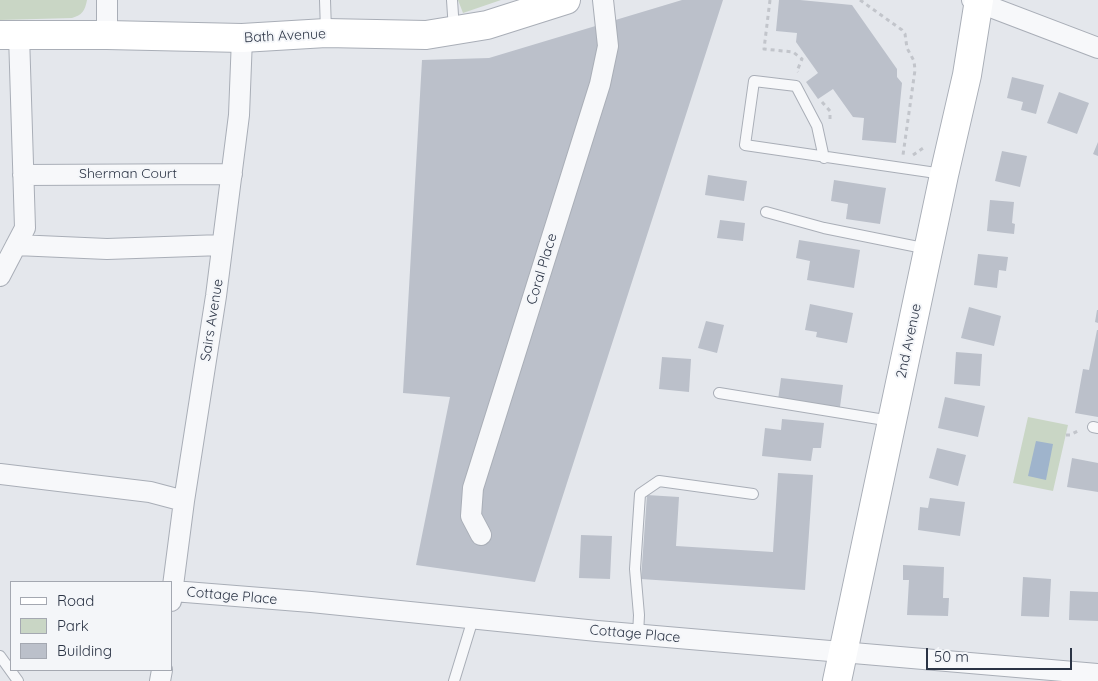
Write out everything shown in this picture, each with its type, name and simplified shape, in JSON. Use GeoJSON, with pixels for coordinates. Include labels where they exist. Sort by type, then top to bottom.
{"type":"FeatureCollection","features":[{"type":"Feature","properties":{"kind":"street"},"geometry":{"type":"LineString","coordinates":[[107,0],[107,34]]}},
{"type":"Feature","properties":{"kind":"street","name":"Bath Avenue"},"geometry":{"type":"LineString","coordinates":[[10,35],[107,34],[242,38],[326,33],[426,34],[487,26],[566,0]]}},
{"type":"Feature","properties":{"kind":"street","name":"Coral Place"},"geometry":{"type":"LineString","coordinates":[[481,534],[471,516],[473,488],[600,84],[608,46],[604,0]]}},
{"type":"Feature","properties":{"kind":"street"},"geometry":{"type":"LineString","coordinates":[[977,1],[1098,48]]}},
{"type":"Feature","properties":{"kind":"street","name":"2nd Avenue"},"geometry":{"type":"LineString","coordinates":[[837,681],[944,174],[968,75],[977,1]]}},
{"type":"Feature","properties":{"kind":"street"},"geometry":{"type":"LineString","coordinates":[[0,276],[25,228],[23,175],[10,35]]}},
{"type":"Feature","properties":{"kind":"street","name":"Sairs Avenue"},"geometry":{"type":"LineString","coordinates":[[172,596],[184,500],[240,115],[242,38]]}},
{"type":"Feature","properties":{"kind":"street","name":"Sherman Court"},"geometry":{"type":"LineString","coordinates":[[23,175],[232,174]]}},
{"type":"Feature","properties":{"kind":"street"},"geometry":{"type":"LineString","coordinates":[[16,245],[107,249],[222,245]]}},
{"type":"Feature","properties":{"kind":"street"},"geometry":{"type":"LineString","coordinates":[[0,474],[150,492],[184,500]]}},
{"type":"Feature","properties":{"kind":"street","name":"Cottage Place"},"geometry":{"type":"LineString","coordinates":[[172,596],[311,602],[638,635],[1098,674]]}},
{"type":"Feature","properties":{"kind":"lane"},"geometry":{"type":"LineString","coordinates":[[325,0],[326,33]]}},
{"type":"Feature","properties":{"kind":"lane"},"geometry":{"type":"LineString","coordinates":[[452,0],[454,31]]}},
{"type":"Feature","properties":{"kind":"lane"},"geometry":{"type":"LineString","coordinates":[[824,158],[817,126],[796,86],[754,81],[745,145],[824,158],[944,174]]}},
{"type":"Feature","properties":{"kind":"lane"},"geometry":{"type":"LineString","coordinates":[[766,212],[824,228],[928,249]]}},
{"type":"Feature","properties":{"kind":"lane"},"geometry":{"type":"LineString","coordinates":[[719,393],[892,421]]}},
{"type":"Feature","properties":{"kind":"lane"},"geometry":{"type":"LineString","coordinates":[[638,635],[639,615],[636,568],[640,494],[658,481],[753,494]]}},
{"type":"Feature","properties":{"kind":"lane"},"geometry":{"type":"LineString","coordinates":[[454,681],[473,619]]}},
{"type":"Feature","properties":{"kind":"lane"},"geometry":{"type":"LineString","coordinates":[[0,656],[2,656],[10,671]]}},
{"type":"Feature","properties":{"kind":"lane"},"geometry":{"type":"LineString","coordinates":[[10,671],[18,681]]}},
{"type":"Feature","properties":{"kind":"path"},"geometry":{"type":"LineString","coordinates":[[770,0],[764,49],[797,54],[802,58],[797,71],[801,74]]}},
{"type":"Feature","properties":{"kind":"path"},"geometry":{"type":"LineString","coordinates":[[860,0],[902,30],[905,34],[907,48],[914,62],[915,77],[902,156],[914,155],[928,144]]}},
{"type":"Feature","properties":{"kind":"path"},"geometry":{"type":"LineString","coordinates":[[818,96],[830,111],[829,125]]}},
{"type":"Feature","properties":{"kind":"green space"},"geometry":{"type":"Polygon","coordinates":[[[0,0],[87,0],[82,12],[72,18],[0,20],[0,0]]]}},
{"type":"Feature","properties":{"kind":"green space"},"geometry":{"type":"Polygon","coordinates":[[[458,0],[501,0],[463,13],[458,0]]]}},
{"type":"Feature","properties":{"kind":"green space"},"geometry":{"type":"Polygon","coordinates":[[[1028,417],[1068,425],[1053,491],[1013,483],[1028,417]]]}},
{"type":"Feature","properties":{"kind":"water"},"geometry":{"type":"Polygon","coordinates":[[[1036,441],[1053,444],[1046,480],[1028,476],[1036,441]]]}},
{"type":"Feature","properties":{"kind":"building"},"geometry":{"type":"Polygon","coordinates":[[[682,0],[723,0],[535,582],[416,565],[450,397],[403,393],[422,60],[489,58],[682,0]]]}},
{"type":"Feature","properties":{"kind":"building"},"geometry":{"type":"Polygon","coordinates":[[[779,0],[852,5],[897,69],[897,77],[902,83],[896,143],[862,140],[864,118],[853,117],[833,89],[818,99],[806,82],[818,73],[796,42],[797,33],[776,31],[779,0]]]}},
{"type":"Feature","properties":{"kind":"building"},"geometry":{"type":"Polygon","coordinates":[[[1012,77],[1044,85],[1036,114],[1021,110],[1023,102],[1007,98],[1012,77]]]}},
{"type":"Feature","properties":{"kind":"building"},"geometry":{"type":"Polygon","coordinates":[[[1059,92],[1089,103],[1077,134],[1047,123],[1059,92]]]}},
{"type":"Feature","properties":{"kind":"building"},"geometry":{"type":"Polygon","coordinates":[[[1098,142],[1098,156],[1093,154],[1098,142]]]}},
{"type":"Feature","properties":{"kind":"building"},"geometry":{"type":"Polygon","coordinates":[[[1002,151],[1027,156],[1020,187],[995,181],[1002,151]]]}},
{"type":"Feature","properties":{"kind":"building"},"geometry":{"type":"Polygon","coordinates":[[[708,175],[747,181],[744,201],[705,195],[708,175]]]}},
{"type":"Feature","properties":{"kind":"building"},"geometry":{"type":"Polygon","coordinates":[[[834,180],[886,188],[880,224],[846,219],[848,204],[831,201],[834,180]]]}},
{"type":"Feature","properties":{"kind":"building"},"geometry":{"type":"Polygon","coordinates":[[[990,200],[1014,202],[1012,223],[1015,224],[1014,234],[987,231],[990,200]]]}},
{"type":"Feature","properties":{"kind":"building"},"geometry":{"type":"Polygon","coordinates":[[[720,220],[745,223],[743,241],[717,238],[720,220]]]}},
{"type":"Feature","properties":{"kind":"building"},"geometry":{"type":"Polygon","coordinates":[[[799,240],[860,250],[854,288],[807,280],[810,261],[796,258],[799,240]]]}},
{"type":"Feature","properties":{"kind":"building"},"geometry":{"type":"Polygon","coordinates":[[[978,254],[1008,257],[1006,271],[999,270],[997,288],[974,285],[978,254]]]}},
{"type":"Feature","properties":{"kind":"building"},"geometry":{"type":"Polygon","coordinates":[[[810,304],[853,313],[847,343],[816,337],[817,332],[805,330],[810,304]]]}},
{"type":"Feature","properties":{"kind":"building"},"geometry":{"type":"Polygon","coordinates":[[[969,307],[1001,316],[994,346],[961,338],[969,307]]]}},
{"type":"Feature","properties":{"kind":"building"},"geometry":{"type":"Polygon","coordinates":[[[1098,310],[1098,323],[1095,322],[1098,310]]]}},
{"type":"Feature","properties":{"kind":"building"},"geometry":{"type":"Polygon","coordinates":[[[706,321],[724,325],[717,353],[698,348],[706,321]]]}},
{"type":"Feature","properties":{"kind":"building"},"geometry":{"type":"Polygon","coordinates":[[[1097,330],[1098,417],[1075,413],[1083,369],[1089,370],[1097,330]]]}},
{"type":"Feature","properties":{"kind":"building"},"geometry":{"type":"Polygon","coordinates":[[[956,352],[982,354],[980,386],[954,384],[956,352]]]}},
{"type":"Feature","properties":{"kind":"building"},"geometry":{"type":"Polygon","coordinates":[[[662,357],[691,359],[689,392],[659,389],[662,357]]]}},
{"type":"Feature","properties":{"kind":"building"},"geometry":{"type":"Polygon","coordinates":[[[781,378],[843,385],[840,407],[778,400],[781,378]]]}},
{"type":"Feature","properties":{"kind":"building"},"geometry":{"type":"Polygon","coordinates":[[[945,397],[985,406],[978,437],[938,428],[945,397]]]}},
{"type":"Feature","properties":{"kind":"building"},"geometry":{"type":"Polygon","coordinates":[[[782,419],[824,423],[821,448],[813,448],[811,461],[762,456],[765,428],[781,430],[782,419]]]}},
{"type":"Feature","properties":{"kind":"building"},"geometry":{"type":"Polygon","coordinates":[[[937,448],[966,455],[958,486],[929,478],[937,448]]]}},
{"type":"Feature","properties":{"kind":"building"},"geometry":{"type":"Polygon","coordinates":[[[1072,458],[1098,463],[1098,492],[1067,487],[1072,458]]]}},
{"type":"Feature","properties":{"kind":"building"},"geometry":{"type":"Polygon","coordinates":[[[778,473],[813,475],[805,590],[641,579],[647,495],[679,497],[676,546],[773,552],[778,473]]]}},
{"type":"Feature","properties":{"kind":"building"},"geometry":{"type":"Polygon","coordinates":[[[930,498],[965,502],[960,536],[918,530],[920,507],[928,508],[930,498]]]}},
{"type":"Feature","properties":{"kind":"building"},"geometry":{"type":"Polygon","coordinates":[[[581,535],[612,536],[610,579],[579,578],[581,535]]]}},
{"type":"Feature","properties":{"kind":"building"},"geometry":{"type":"Polygon","coordinates":[[[903,565],[944,567],[943,598],[949,598],[948,616],[907,615],[909,580],[903,580],[903,565]]]}},
{"type":"Feature","properties":{"kind":"building"},"geometry":{"type":"Polygon","coordinates":[[[1023,577],[1051,579],[1049,617],[1021,616],[1023,577]]]}},
{"type":"Feature","properties":{"kind":"building"},"geometry":{"type":"Polygon","coordinates":[[[1070,591],[1098,592],[1098,621],[1069,620],[1070,591]]]}}]}
